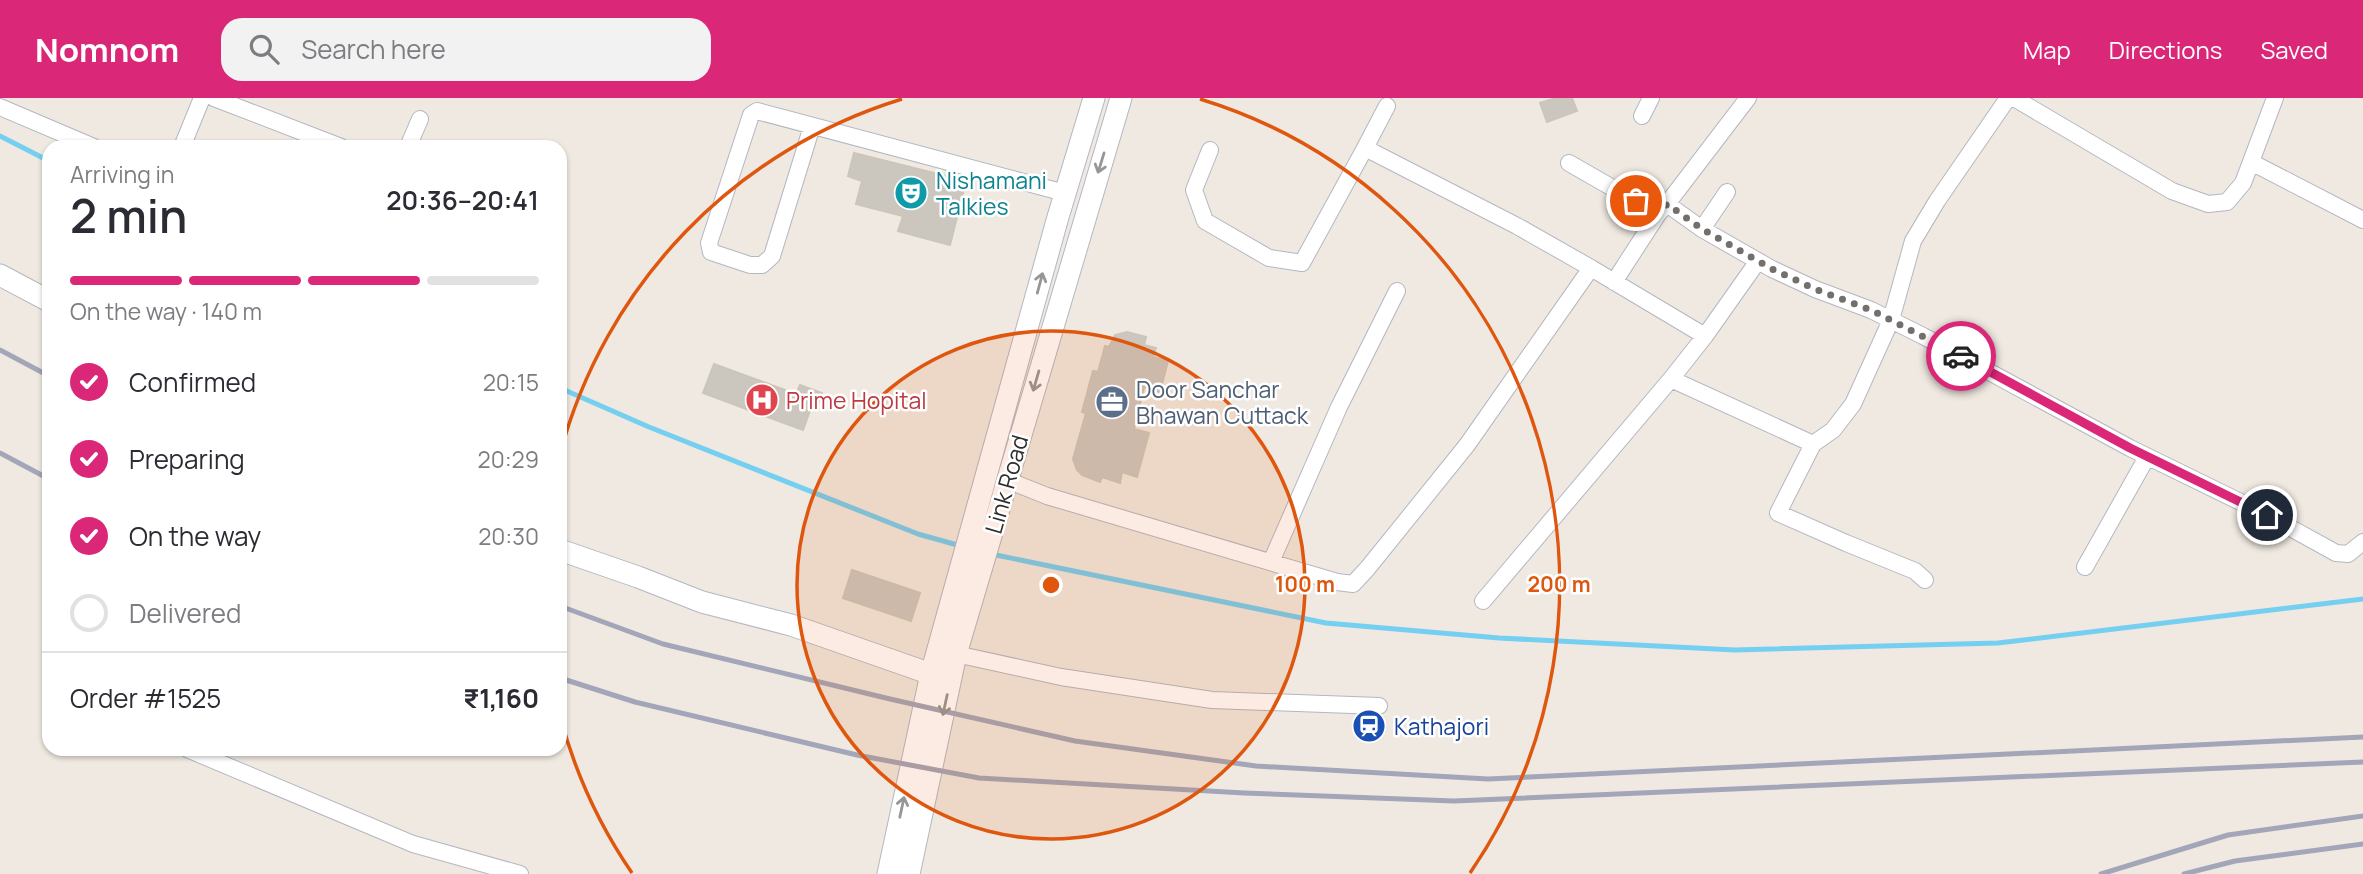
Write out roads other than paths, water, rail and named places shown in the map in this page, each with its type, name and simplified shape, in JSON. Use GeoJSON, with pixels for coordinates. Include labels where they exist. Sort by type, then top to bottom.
{"type":"FeatureCollection","features":[{"type":"Feature","properties":{"kind":"main road","name":"Link Road"},"geometry":{"type":"LineString","coordinates":[[888,874],[931,674],[971,567],[1065,193],[1094,98]]}},
{"type":"Feature","properties":{"kind":"main road","name":"Link Road"},"geometry":{"type":"LineString","coordinates":[[985,517],[1007,480],[1121,98]]}},
{"type":"Feature","properties":{"kind":"main road"},"geometry":{"type":"LineString","coordinates":[[0,275],[42,297]]}},
{"type":"Feature","properties":{"kind":"main road"},"geometry":{"type":"LineString","coordinates":[[567,552],[702,602],[791,625],[931,674]]}},
{"type":"Feature","properties":{"kind":"main road","name":"Link Road"},"geometry":{"type":"LineString","coordinates":[[909,874],[956,654],[971,567]]}},
{"type":"Feature","properties":{"kind":"street"},"geometry":{"type":"LineString","coordinates":[[185,140],[202,98]]}},
{"type":"Feature","properties":{"kind":"street"},"geometry":{"type":"LineString","coordinates":[[214,98],[323,140]]}},
{"type":"Feature","properties":{"kind":"street"},"geometry":{"type":"LineString","coordinates":[[1642,116],[1651,98]]}},
{"type":"Feature","properties":{"kind":"street"},"geometry":{"type":"LineString","coordinates":[[1614,282],[1662,209],[1748,98]]}},
{"type":"Feature","properties":{"kind":"street"},"geometry":{"type":"LineString","coordinates":[[1925,580],[1915,570],[1778,513],[1814,444],[1833,430],[1853,404],[1891,320],[1913,242],[1937,201],[2011,98],[2172,191],[2208,204],[2227,202],[2243,183],[2275,98]]}},
{"type":"Feature","properties":{"kind":"street"},"geometry":{"type":"LineString","coordinates":[[1210,150],[1194,190],[1205,221],[1269,258],[1302,263],[1387,106]]}},
{"type":"Feature","properties":{"kind":"street"},"geometry":{"type":"LineString","coordinates":[[0,107],[78,140]]}},
{"type":"Feature","properties":{"kind":"street"},"geometry":{"type":"LineString","coordinates":[[812,126],[772,256],[762,265],[750,265],[711,252],[709,243],[751,115],[760,111],[1065,193]]}},
{"type":"Feature","properties":{"kind":"street"},"geometry":{"type":"LineString","coordinates":[[411,140],[420,119]]}},
{"type":"Feature","properties":{"kind":"street"},"geometry":{"type":"LineString","coordinates":[[1365,148],[1517,226],[1705,336]]}},
{"type":"Feature","properties":{"kind":"street"},"geometry":{"type":"LineString","coordinates":[[2251,162],[2363,220]]}},
{"type":"Feature","properties":{"kind":"street"},"geometry":{"type":"LineString","coordinates":[[1569,163],[1815,289],[1891,320],[2147,457],[2267,515],[2336,553],[2348,554],[2363,542]]}},
{"type":"Feature","properties":{"kind":"street"},"geometry":{"type":"LineString","coordinates":[[1702,229],[1727,192]]}},
{"type":"Feature","properties":{"kind":"street"},"geometry":{"type":"LineString","coordinates":[[1483,601],[1671,379],[1758,261]]}},
{"type":"Feature","properties":{"kind":"street"},"geometry":{"type":"LineString","coordinates":[[1007,480],[1047,496],[1337,582],[1353,584],[1467,445],[1591,268]]}},
{"type":"Feature","properties":{"kind":"street"},"geometry":{"type":"LineString","coordinates":[[1271,562],[1339,407],[1397,291]]}},
{"type":"Feature","properties":{"kind":"street"},"geometry":{"type":"LineString","coordinates":[[1671,379],[1814,444]]}},
{"type":"Feature","properties":{"kind":"street"},"geometry":{"type":"LineString","coordinates":[[2085,567],[2147,457]]}},
{"type":"Feature","properties":{"kind":"street"},"geometry":{"type":"LineString","coordinates":[[956,654],[1061,677],[1212,700],[1378,706]]}},
{"type":"Feature","properties":{"kind":"street"},"geometry":{"type":"LineString","coordinates":[[204,756],[413,844],[520,874]]}},
{"type":"Feature","properties":{"kind":"waterway"},"geometry":{"type":"LineString","coordinates":[[0,136],[42,157]]}},
{"type":"Feature","properties":{"kind":"waterway"},"geometry":{"type":"LineString","coordinates":[[567,391],[649,427],[918,534],[961,546]]}},
{"type":"Feature","properties":{"kind":"waterway"},"geometry":{"type":"LineString","coordinates":[[991,554],[1326,623],[1499,638],[1735,650],[1998,643],[2363,599]]}},
{"type":"Feature","properties":{"kind":"railway"},"geometry":{"type":"LineString","coordinates":[[0,350],[42,372]]}},
{"type":"Feature","properties":{"kind":"railway"},"geometry":{"type":"LineString","coordinates":[[0,453],[42,475]]}},
{"type":"Feature","properties":{"kind":"railway"},"geometry":{"type":"LineString","coordinates":[[567,609],[663,644],[890,699],[1075,741],[1256,766],[1488,779],[2363,737]]}},
{"type":"Feature","properties":{"kind":"railway"},"geometry":{"type":"LineString","coordinates":[[567,680],[635,702],[857,755],[979,778],[1244,793],[1454,801],[2363,762]]}},
{"type":"Feature","properties":{"kind":"railway"},"geometry":{"type":"LineString","coordinates":[[2101,874],[2228,835],[2363,816]]}},
{"type":"Feature","properties":{"kind":"railway"},"geometry":{"type":"LineString","coordinates":[[2184,874],[2235,861],[2363,844]]}},
{"type":"Feature","properties":{"kind":"place","name":"Nishamani Talkies"},"geometry":{"type":"Point","coordinates":[911,193]}},
{"type":"Feature","properties":{"kind":"place","name":"Prime Hopital"},"geometry":{"type":"Point","coordinates":[762,400]}},
{"type":"Feature","properties":{"kind":"place","name":"Door Sanchar Bhawan Cuttack"},"geometry":{"type":"Point","coordinates":[1112,402]}},
{"type":"Feature","properties":{"kind":"place","name":"Kathajori"},"geometry":{"type":"Point","coordinates":[1369,726]}}]}
